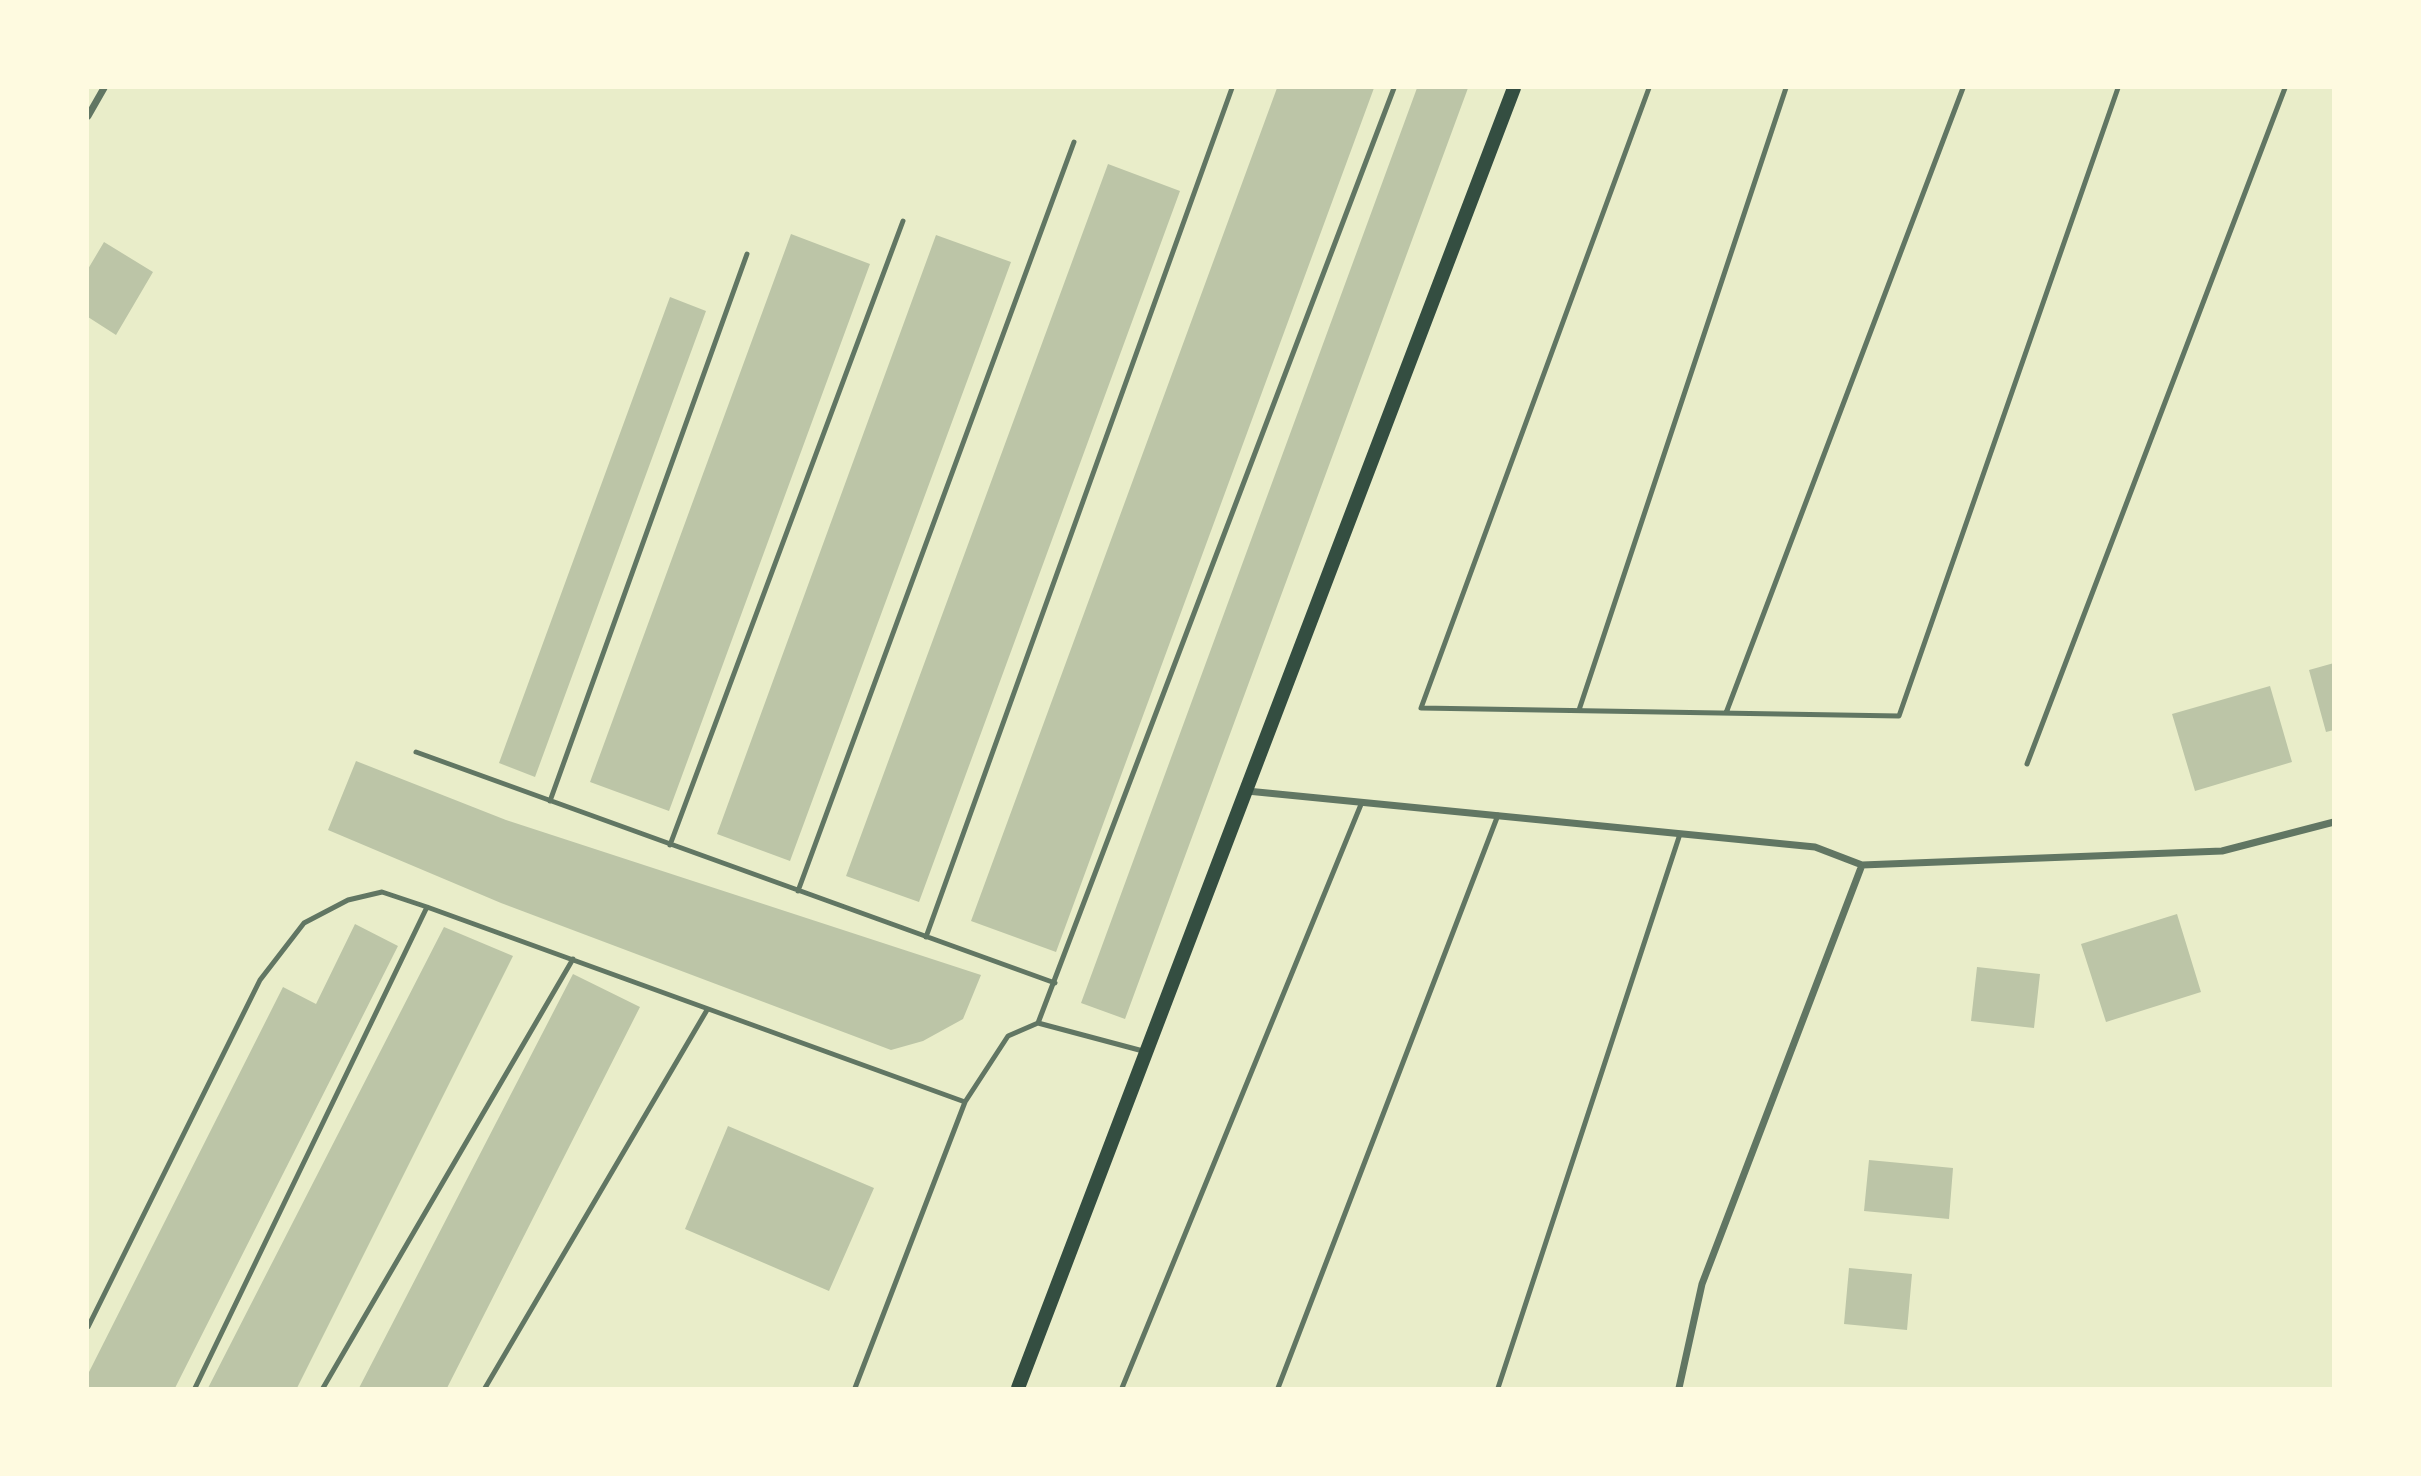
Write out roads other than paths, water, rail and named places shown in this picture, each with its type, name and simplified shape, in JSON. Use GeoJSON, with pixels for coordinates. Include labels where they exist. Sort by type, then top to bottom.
{"type":"FeatureCollection","features":[{"type":"Feature","properties":{"kind":"main road"},"geometry":{"type":"LineString","coordinates":[[1018,1388],[1514,88]]}},
{"type":"Feature","properties":{"kind":"street"},"geometry":{"type":"LineString","coordinates":[[88,116],[104,88]]}},
{"type":"Feature","properties":{"kind":"street"},"geometry":{"type":"LineString","coordinates":[[1246,791],[1815,847],[1862,865],[2222,851],[2333,822]]}},
{"type":"Feature","properties":{"kind":"street"},"geometry":{"type":"LineString","coordinates":[[1679,1388],[1702,1284],[1862,865]]}},
{"type":"Feature","properties":{"kind":"lane"},"geometry":{"type":"LineString","coordinates":[[926,937],[1232,88]]}},
{"type":"Feature","properties":{"kind":"lane"},"geometry":{"type":"LineString","coordinates":[[1038,1023],[1394,88]]}},
{"type":"Feature","properties":{"kind":"lane"},"geometry":{"type":"LineString","coordinates":[[1649,88],[1420,708],[1899,716],[2118,88]]}},
{"type":"Feature","properties":{"kind":"lane"},"geometry":{"type":"LineString","coordinates":[[1579,710],[1786,88]]}},
{"type":"Feature","properties":{"kind":"lane"},"geometry":{"type":"LineString","coordinates":[[1726,713],[1963,88]]}},
{"type":"Feature","properties":{"kind":"lane"},"geometry":{"type":"LineString","coordinates":[[2027,764],[2285,88]]}},
{"type":"Feature","properties":{"kind":"lane"},"geometry":{"type":"LineString","coordinates":[[798,891],[1074,142]]}},
{"type":"Feature","properties":{"kind":"lane"},"geometry":{"type":"LineString","coordinates":[[670,845],[902,221]]}},
{"type":"Feature","properties":{"kind":"lane"},"geometry":{"type":"LineString","coordinates":[[550,801],[747,254]]}},
{"type":"Feature","properties":{"kind":"lane"},"geometry":{"type":"LineString","coordinates":[[416,752],[1055,983]]}},
{"type":"Feature","properties":{"kind":"lane"},"geometry":{"type":"LineString","coordinates":[[1122,1388],[1362,802]]}},
{"type":"Feature","properties":{"kind":"lane"},"geometry":{"type":"LineString","coordinates":[[1278,1388],[1498,815]]}},
{"type":"Feature","properties":{"kind":"lane"},"geometry":{"type":"LineString","coordinates":[[1498,1388],[1680,834]]}},
{"type":"Feature","properties":{"kind":"lane"},"geometry":{"type":"LineString","coordinates":[[88,1327],[260,980],[304,923],[348,900],[382,892],[965,1102]]}},
{"type":"Feature","properties":{"kind":"lane"},"geometry":{"type":"LineString","coordinates":[[195,1388],[427,907]]}},
{"type":"Feature","properties":{"kind":"lane"},"geometry":{"type":"LineString","coordinates":[[323,1388],[573,960]]}},
{"type":"Feature","properties":{"kind":"lane"},"geometry":{"type":"LineString","coordinates":[[485,1388],[707,1010]]}},
{"type":"Feature","properties":{"kind":"lane"},"geometry":{"type":"LineString","coordinates":[[855,1388],[965,1102],[1008,1036],[1038,1023],[1146,1052]]}}]}
